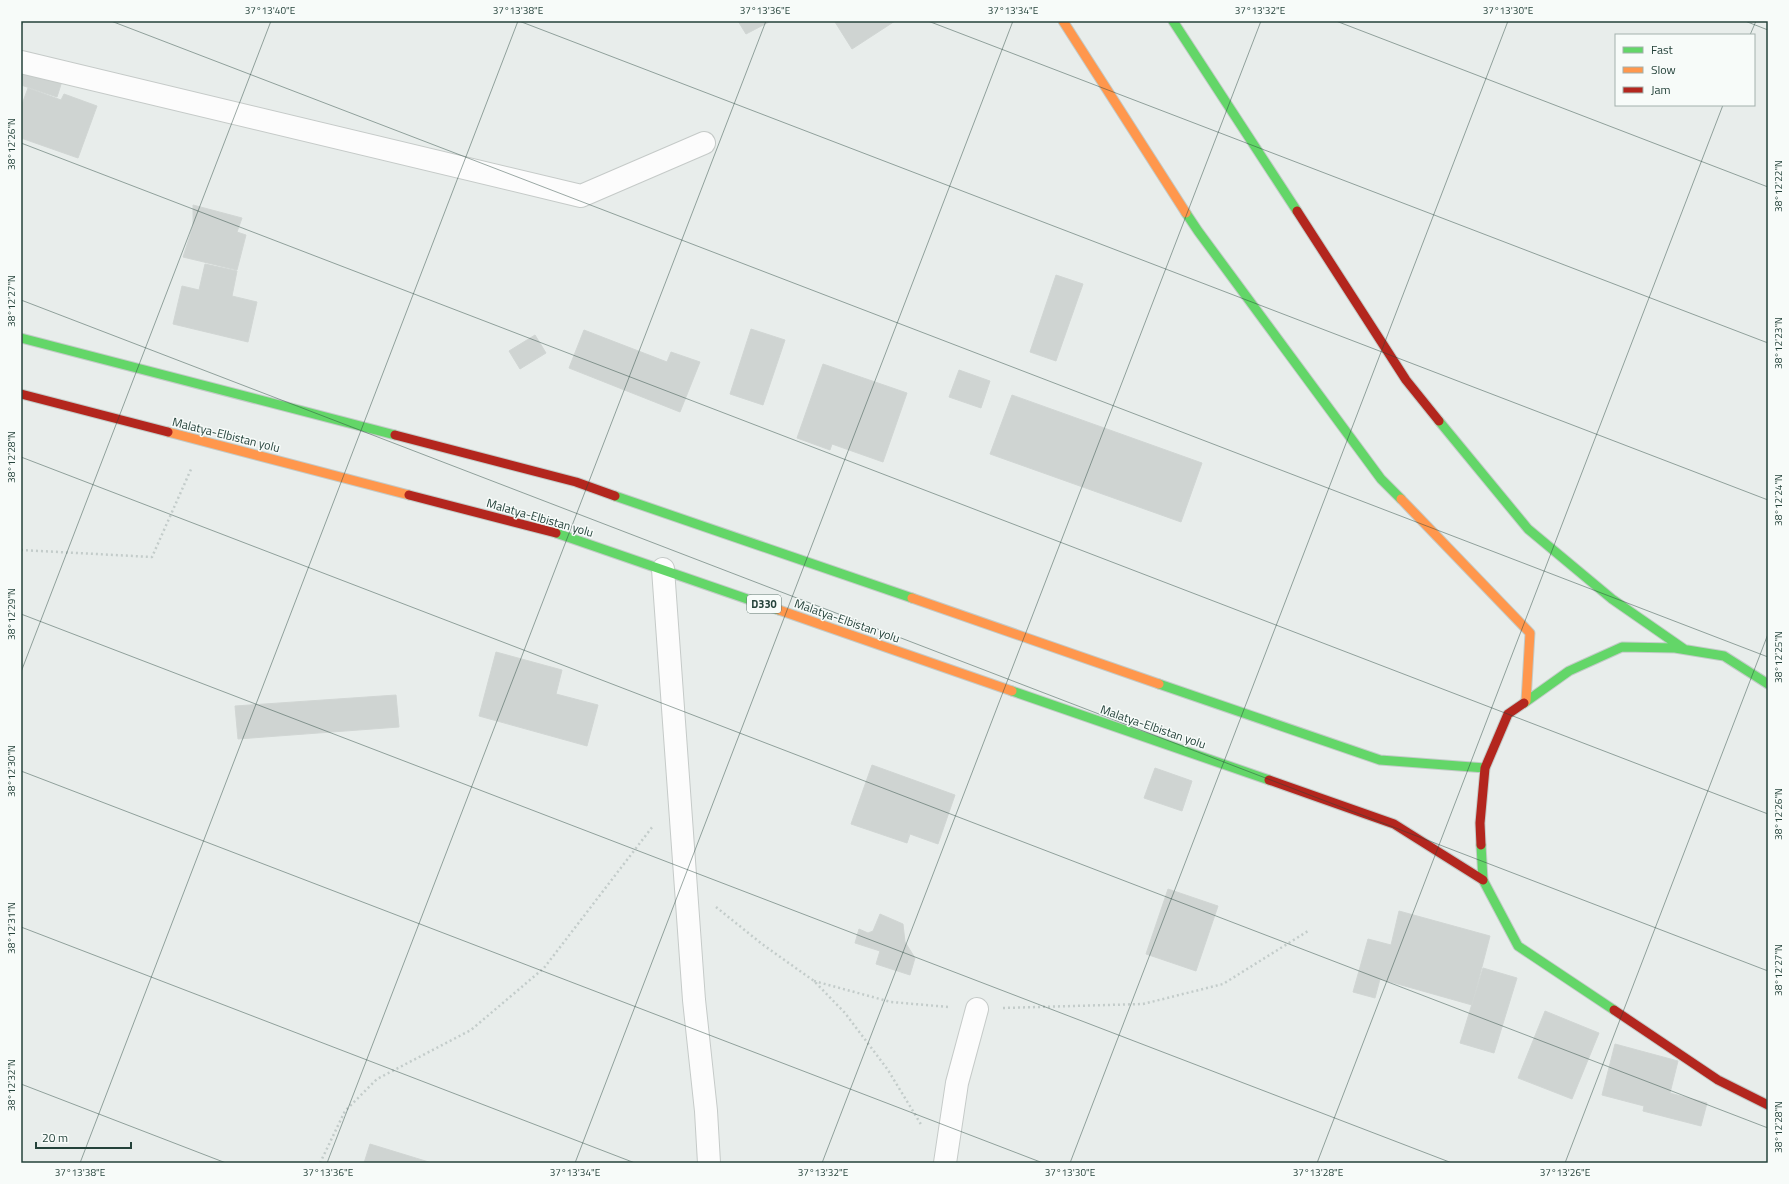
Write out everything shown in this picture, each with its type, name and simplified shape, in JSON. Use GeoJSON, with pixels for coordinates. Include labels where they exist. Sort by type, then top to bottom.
{"type":"FeatureCollection","features":[{"type":"Feature","properties":{"kind":"main road"},"geometry":{"type":"LineString","coordinates":[[1063,21],[1198,231],[1381,479],[1530,633],[1526,701]]}},
{"type":"Feature","properties":{"kind":"main road"},"geometry":{"type":"LineString","coordinates":[[1173,21],[1406,380],[1528,529],[1612,599],[1684,649]]}},
{"type":"Feature","properties":{"kind":"main road"},"geometry":{"type":"LineString","coordinates":[[21,338],[576,482],[1380,760],[1485,768]]}},
{"type":"Feature","properties":{"kind":"main road","name":"Malatya-Elbistan yolu"},"geometry":{"type":"LineString","coordinates":[[21,394],[561,534],[1394,824],[1483,880]]}},
{"type":"Feature","properties":{"kind":"main road"},"geometry":{"type":"LineString","coordinates":[[1768,684],[1724,656],[1675,648],[1622,647],[1569,671],[1508,714],[1485,768],[1480,824],[1483,880],[1518,946],[1718,1080],[1768,1105]]}},
{"type":"Feature","properties":{"kind":"street"},"geometry":{"type":"LineString","coordinates":[[21,62],[581,196],[704,143]]}},
{"type":"Feature","properties":{"kind":"street"},"geometry":{"type":"LineString","coordinates":[[663,569],[694,1000],[706,1111],[709,1163]]}},
{"type":"Feature","properties":{"kind":"street"},"geometry":{"type":"LineString","coordinates":[[945,1163],[957,1083],[977,1009]]}},
{"type":"Feature","properties":{"kind":"path"},"geometry":{"type":"LineString","coordinates":[[21,550],[152,557],[204,442]]}},
{"type":"Feature","properties":{"kind":"path"},"geometry":{"type":"LineString","coordinates":[[320,1163],[345,1111],[377,1079],[471,1030],[544,968],[680,791]]}},
{"type":"Feature","properties":{"kind":"path"},"geometry":{"type":"LineString","coordinates":[[686,882],[762,944],[814,981],[845,1013],[888,1070],[922,1127]]}},
{"type":"Feature","properties":{"kind":"path"},"geometry":{"type":"LineString","coordinates":[[814,981],[891,1002],[977,1009],[1143,1004],[1223,984],[1308,931]]}},
{"type":"Feature","properties":{"kind":"building"},"geometry":{"type":"Polygon","coordinates":[[[738,21],[771,21],[746,34],[738,21]]]}},
{"type":"Feature","properties":{"kind":"building"},"geometry":{"type":"Polygon","coordinates":[[[895,21],[852,49],[835,22],[895,21]]]}},
{"type":"Feature","properties":{"kind":"building"},"geometry":{"type":"Polygon","coordinates":[[[21,64],[63,78],[57,97],[21,85],[21,64]]]}},
{"type":"Feature","properties":{"kind":"building"},"geometry":{"type":"Polygon","coordinates":[[[28,88],[61,100],[64,94],[97,106],[78,158],[21,138],[21,107],[28,88]]]}},
{"type":"Feature","properties":{"kind":"building"},"geometry":{"type":"Polygon","coordinates":[[[193,205],[242,218],[237,232],[246,235],[237,270],[183,257],[193,226],[193,205]]]}},
{"type":"Feature","properties":{"kind":"building"},"geometry":{"type":"Polygon","coordinates":[[[205,264],[237,271],[232,296],[257,302],[248,342],[173,324],[182,286],[199,290],[205,264]]]}},
{"type":"Feature","properties":{"kind":"building"},"geometry":{"type":"Polygon","coordinates":[[[1056,275],[1083,284],[1056,361],[1030,352],[1056,275]]]}},
{"type":"Feature","properties":{"kind":"building"},"geometry":{"type":"Polygon","coordinates":[[[751,329],[785,340],[763,405],[730,394],[751,329]]]}},
{"type":"Feature","properties":{"kind":"building"},"geometry":{"type":"Polygon","coordinates":[[[584,330],[667,362],[671,352],[700,362],[680,412],[569,368],[584,330]]]}},
{"type":"Feature","properties":{"kind":"building"},"geometry":{"type":"Polygon","coordinates":[[[535,335],[546,353],[520,369],[509,351],[535,335]]]}},
{"type":"Feature","properties":{"kind":"building"},"geometry":{"type":"Polygon","coordinates":[[[823,364],[907,393],[883,462],[832,444],[830,450],[797,438],[823,364]]]}},
{"type":"Feature","properties":{"kind":"building"},"geometry":{"type":"Polygon","coordinates":[[[959,370],[990,381],[981,408],[949,397],[959,370]]]}},
{"type":"Feature","properties":{"kind":"building"},"geometry":{"type":"Polygon","coordinates":[[[1012,395],[1202,463],[1181,522],[990,454],[1012,395]]]}},
{"type":"Feature","properties":{"kind":"building"},"geometry":{"type":"Polygon","coordinates":[[[496,652],[562,670],[556,694],[598,705],[587,746],[479,716],[496,652]]]}},
{"type":"Feature","properties":{"kind":"building"},"geometry":{"type":"Polygon","coordinates":[[[396,695],[399,727],[238,739],[235,706],[396,695]]]}},
{"type":"Feature","properties":{"kind":"building"},"geometry":{"type":"Polygon","coordinates":[[[872,765],[955,795],[938,844],[910,834],[907,843],[851,824],[872,765]]]}},
{"type":"Feature","properties":{"kind":"building"},"geometry":{"type":"Polygon","coordinates":[[[1155,768],[1192,781],[1182,811],[1144,798],[1155,768]]]}},
{"type":"Feature","properties":{"kind":"building"},"geometry":{"type":"Polygon","coordinates":[[[1168,889],[1218,906],[1196,971],[1146,954],[1168,889]]]}},
{"type":"Feature","properties":{"kind":"building"},"geometry":{"type":"Polygon","coordinates":[[[1399,911],[1490,936],[1472,1005],[1380,979],[1375,998],[1353,992],[1368,939],[1391,945],[1399,911]]]}},
{"type":"Feature","properties":{"kind":"building"},"geometry":{"type":"Polygon","coordinates":[[[880,914],[903,924],[905,942],[915,958],[910,975],[876,964],[880,951],[855,943],[859,929],[868,933],[873,931],[880,914]]]}},
{"type":"Feature","properties":{"kind":"building"},"geometry":{"type":"Polygon","coordinates":[[[1483,968],[1517,978],[1494,1053],[1460,1043],[1483,968]]]}},
{"type":"Feature","properties":{"kind":"building"},"geometry":{"type":"Polygon","coordinates":[[[1545,1011],[1599,1033],[1572,1099],[1518,1078],[1545,1011]]]}},
{"type":"Feature","properties":{"kind":"building"},"geometry":{"type":"Polygon","coordinates":[[[1615,1044],[1678,1061],[1670,1093],[1707,1103],[1701,1126],[1643,1111],[1644,1106],[1602,1095],[1615,1044]]]}},
{"type":"Feature","properties":{"kind":"building"},"geometry":{"type":"Polygon","coordinates":[[[370,1144],[432,1163],[364,1163],[370,1144]]]}},
{"type":"Feature","properties":{"kind":"traffic: fast"},"geometry":{"type":"LineString","coordinates":[[1173,21],[1297,211]]}},
{"type":"Feature","properties":{"kind":"traffic: fast"},"geometry":{"type":"LineString","coordinates":[[1186,213],[1381,479],[1401,499]]}},
{"type":"Feature","properties":{"kind":"traffic: fast"},"geometry":{"type":"LineString","coordinates":[[21,338],[395,435]]}},
{"type":"Feature","properties":{"kind":"traffic: fast"},"geometry":{"type":"LineString","coordinates":[[1439,421],[1528,529],[1612,599],[1684,649]]}},
{"type":"Feature","properties":{"kind":"traffic: fast"},"geometry":{"type":"LineString","coordinates":[[615,496],[912,598]]}},
{"type":"Feature","properties":{"kind":"traffic: fast"},"geometry":{"type":"LineString","coordinates":[[556,533],[779,610]]}},
{"type":"Feature","properties":{"kind":"traffic: fast"},"geometry":{"type":"LineString","coordinates":[[1524,703],[1569,671],[1622,647],[1675,648],[1724,656],[1768,684]]}},
{"type":"Feature","properties":{"kind":"traffic: fast"},"geometry":{"type":"LineString","coordinates":[[1159,684],[1380,760],[1485,768]]}},
{"type":"Feature","properties":{"kind":"traffic: fast"},"geometry":{"type":"LineString","coordinates":[[1012,691],[1269,780]]}},
{"type":"Feature","properties":{"kind":"traffic: fast"},"geometry":{"type":"LineString","coordinates":[[1481,845],[1483,880],[1518,946],[1614,1010]]}},
{"type":"Feature","properties":{"kind":"traffic: slow"},"geometry":{"type":"LineString","coordinates":[[1063,21],[1186,213]]}},
{"type":"Feature","properties":{"kind":"traffic: slow"},"geometry":{"type":"LineString","coordinates":[[168,432],[409,495]]}},
{"type":"Feature","properties":{"kind":"traffic: slow"},"geometry":{"type":"LineString","coordinates":[[1401,499],[1530,633],[1526,701]]}},
{"type":"Feature","properties":{"kind":"traffic: slow"},"geometry":{"type":"LineString","coordinates":[[912,598],[1159,684]]}},
{"type":"Feature","properties":{"kind":"traffic: slow"},"geometry":{"type":"LineString","coordinates":[[779,610],[1012,691]]}},
{"type":"Feature","properties":{"kind":"traffic: jam"},"geometry":{"type":"LineString","coordinates":[[1297,211],[1406,380],[1439,421]]}},
{"type":"Feature","properties":{"kind":"traffic: jam"},"geometry":{"type":"LineString","coordinates":[[21,394],[168,432]]}},
{"type":"Feature","properties":{"kind":"traffic: jam"},"geometry":{"type":"LineString","coordinates":[[395,435],[576,482],[615,496]]}},
{"type":"Feature","properties":{"kind":"traffic: jam"},"geometry":{"type":"LineString","coordinates":[[409,495],[556,533]]}},
{"type":"Feature","properties":{"kind":"traffic: jam"},"geometry":{"type":"LineString","coordinates":[[1481,845],[1480,823],[1485,768],[1508,714],[1524,703]]}},
{"type":"Feature","properties":{"kind":"traffic: jam"},"geometry":{"type":"LineString","coordinates":[[1269,780],[1394,824],[1483,880]]}},
{"type":"Feature","properties":{"kind":"traffic: jam"},"geometry":{"type":"LineString","coordinates":[[1614,1010],[1718,1080],[1768,1105]]}}]}
